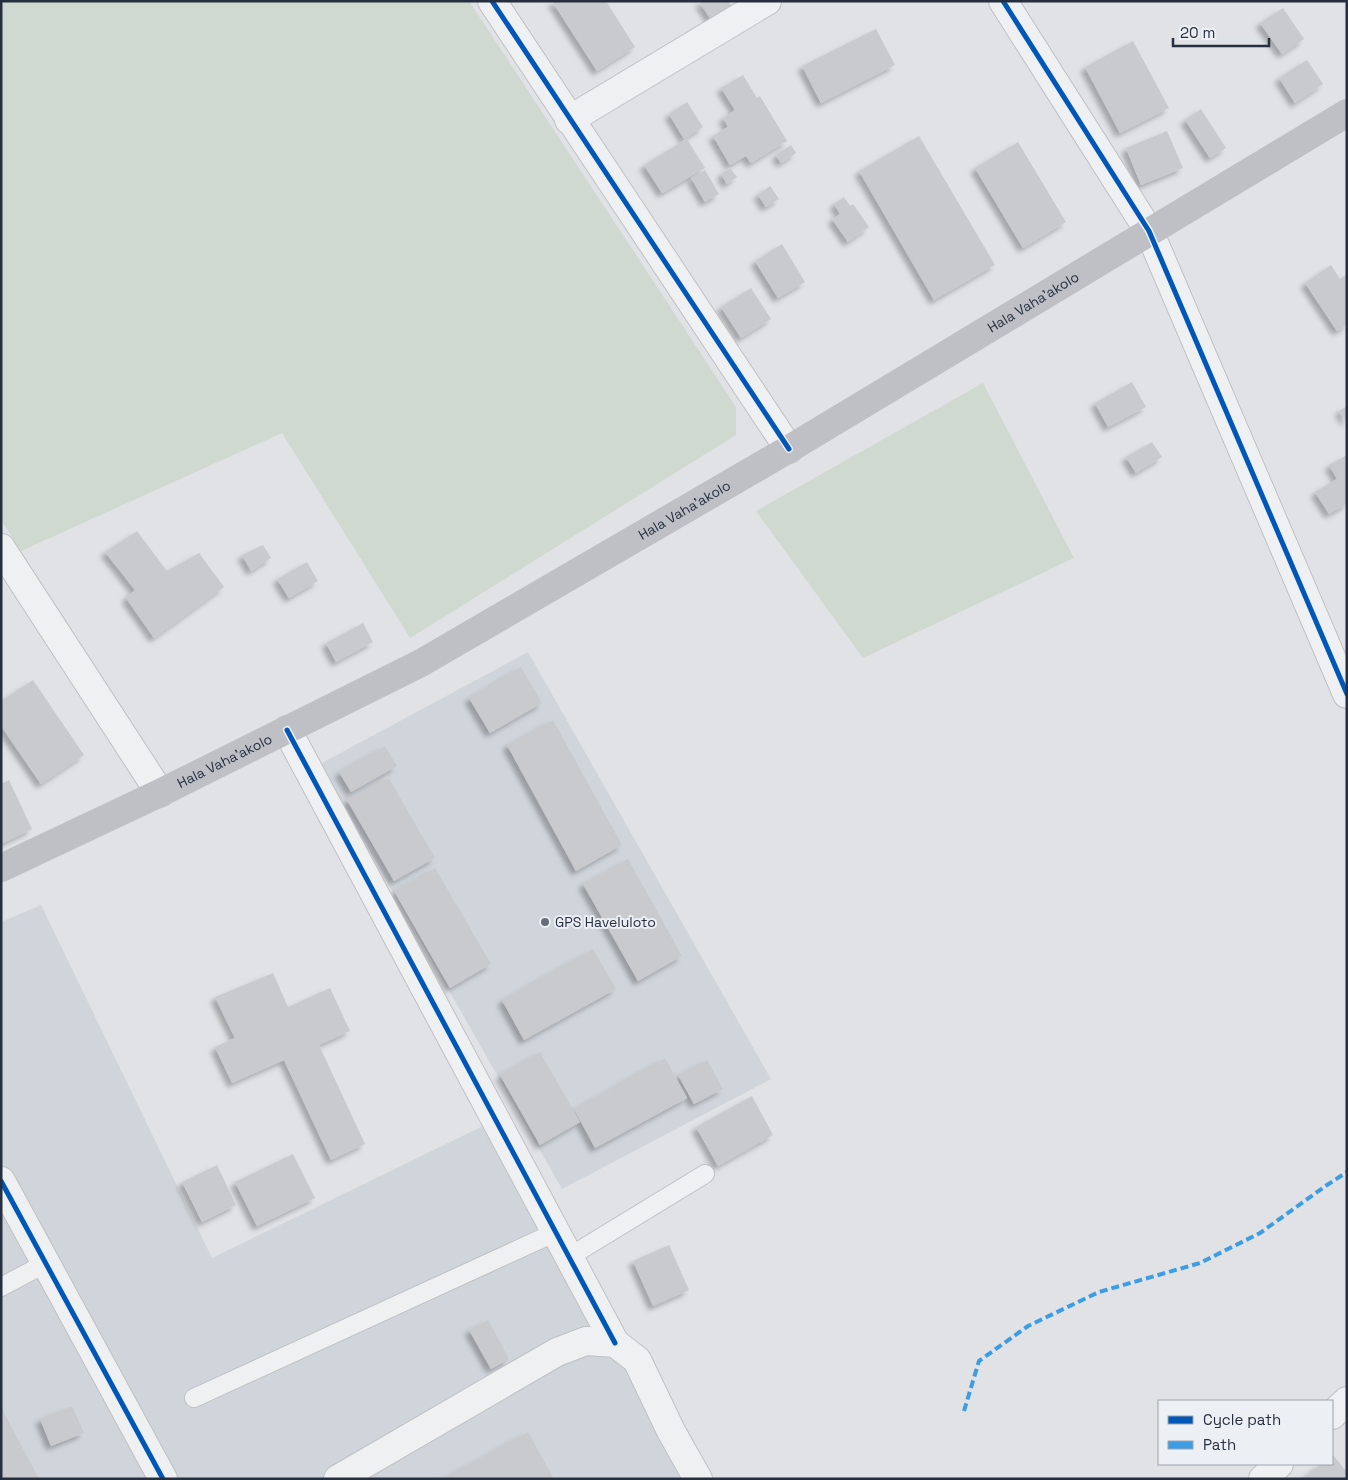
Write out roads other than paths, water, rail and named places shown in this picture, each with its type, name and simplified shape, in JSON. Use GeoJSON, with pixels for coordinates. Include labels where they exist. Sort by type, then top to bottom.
{"type":"FeatureCollection","features":[{"type":"Feature","properties":{"kind":"main road","name":"Hala Vaha'akolo"},"geometry":{"type":"LineString","coordinates":[[1,868],[160,794],[421,663],[789,449],[1347,112]]}},
{"type":"Feature","properties":{"kind":"street"},"geometry":{"type":"LineString","coordinates":[[492,1],[569,120],[789,449]]}},
{"type":"Feature","properties":{"kind":"street"},"geometry":{"type":"LineString","coordinates":[[569,120],[767,1]]}},
{"type":"Feature","properties":{"kind":"street"},"geometry":{"type":"LineString","coordinates":[[1003,1],[1149,231],[1347,694]]}},
{"type":"Feature","properties":{"kind":"street"},"geometry":{"type":"LineString","coordinates":[[1,548],[160,794]]}},
{"type":"Feature","properties":{"kind":"street"},"geometry":{"type":"LineString","coordinates":[[287,730],[616,1343],[637,1360],[671,1430],[698,1479]]}},
{"type":"Feature","properties":{"kind":"street"},"geometry":{"type":"LineString","coordinates":[[1,1181],[163,1479]]}},
{"type":"Feature","properties":{"kind":"street"},"geometry":{"type":"LineString","coordinates":[[338,1479],[557,1352],[586,1342],[616,1343]]}},
{"type":"Feature","properties":{"kind":"street"},"geometry":{"type":"LineString","coordinates":[[1333,1414],[1347,1401]]}},
{"type":"Feature","properties":{"kind":"street"},"geometry":{"type":"LineString","coordinates":[[1263,1479],[1278,1465]]}},
{"type":"Feature","properties":{"kind":"lane"},"geometry":{"type":"LineString","coordinates":[[569,1257],[705,1174]]}},
{"type":"Feature","properties":{"kind":"lane"},"geometry":{"type":"LineString","coordinates":[[194,1398],[556,1232]]}},
{"type":"Feature","properties":{"kind":"lane"},"geometry":{"type":"LineString","coordinates":[[1,1287],[46,1263]]}},
{"type":"Feature","properties":{"kind":"place","name":"GPS Haveluloto"},"geometry":{"type":"Point","coordinates":[545,922]}}]}
